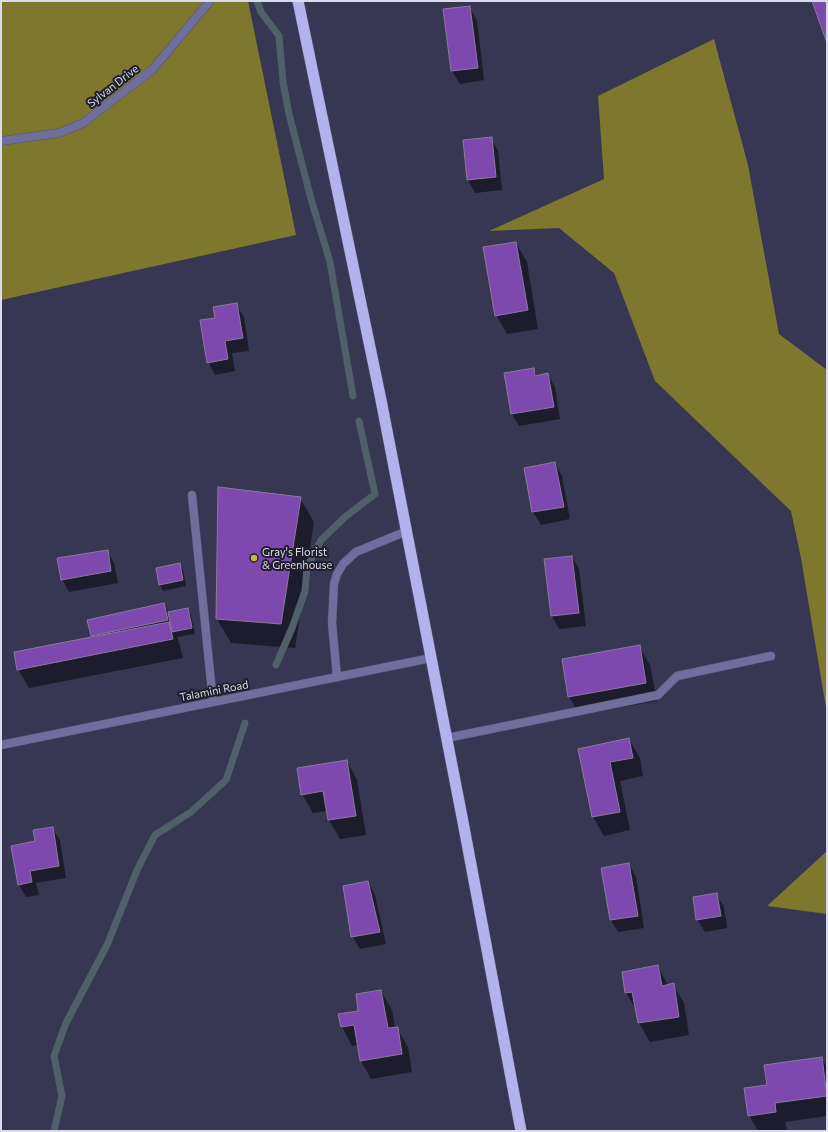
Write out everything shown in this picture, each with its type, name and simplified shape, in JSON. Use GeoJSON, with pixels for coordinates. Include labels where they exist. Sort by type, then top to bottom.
{"type":"FeatureCollection","features":[{"type":"Feature","properties":{"kind":"highway"},"geometry":{"type":"LineString","coordinates":[[298,1],[378,384],[447,738],[521,1131]]}},
{"type":"Feature","properties":{"kind":"street","name":"Sylvan Drive"},"geometry":{"type":"LineString","coordinates":[[1,141],[59,133],[83,123],[152,70],[210,1]]}},
{"type":"Feature","properties":{"kind":"street"},"geometry":{"type":"LineString","coordinates":[[192,495],[213,702]]}},
{"type":"Feature","properties":{"kind":"street"},"geometry":{"type":"LineString","coordinates":[[337,677],[332,623],[334,584],[337,574],[343,564],[356,552],[376,542],[407,531]]}},
{"type":"Feature","properties":{"kind":"street"},"geometry":{"type":"LineString","coordinates":[[447,738],[658,695],[677,676],[771,656]]}},
{"type":"Feature","properties":{"kind":"street","name":"Talamini Road"},"geometry":{"type":"LineString","coordinates":[[1,745],[431,658]]}},
{"type":"Feature","properties":{"kind":"shaded area"},"geometry":{"type":"Polygon","coordinates":[[[1,1],[248,1],[296,235],[1,300],[1,1]]]}},
{"type":"Feature","properties":{"kind":"shaded area"},"geometry":{"type":"Polygon","coordinates":[[[714,39],[748,165],[779,334],[827,370],[827,714],[801,558],[791,511],[655,381],[614,273],[559,228],[489,231],[604,179],[598,96],[714,39]]]}},
{"type":"Feature","properties":{"kind":"shaded area"},"geometry":{"type":"Polygon","coordinates":[[[827,851],[827,914],[767,906],[827,851]]]}},
{"type":"Feature","properties":{"kind":"building"},"geometry":{"type":"Polygon","coordinates":[[[812,1],[827,1],[827,43],[812,1]]]}},
{"type":"Feature","properties":{"kind":"building"},"geometry":{"type":"Polygon","coordinates":[[[470,6],[478,68],[451,71],[443,9],[470,6]]]}},
{"type":"Feature","properties":{"kind":"building"},"geometry":{"type":"Polygon","coordinates":[[[492,137],[496,177],[467,180],[463,140],[492,137]]]}},
{"type":"Feature","properties":{"kind":"building"},"geometry":{"type":"Polygon","coordinates":[[[516,242],[528,310],[495,316],[483,247],[516,242]]]}},
{"type":"Feature","properties":{"kind":"building"},"geometry":{"type":"Polygon","coordinates":[[[237,303],[243,338],[225,341],[228,359],[207,363],[200,320],[215,318],[213,307],[237,303]]]}},
{"type":"Feature","properties":{"kind":"building"},"geometry":{"type":"Polygon","coordinates":[[[534,368],[535,376],[548,373],[554,407],[511,414],[504,373],[534,368]]]}},
{"type":"Feature","properties":{"kind":"building"},"geometry":{"type":"Polygon","coordinates":[[[555,462],[564,507],[532,512],[524,468],[555,462]]]}},
{"type":"Feature","properties":{"kind":"building","name":"Gray's Florist & Greenhouse"},"geometry":{"type":"Polygon","coordinates":[[[218,487],[301,497],[281,624],[216,619],[218,487]]]}},
{"type":"Feature","properties":{"kind":"building"},"geometry":{"type":"Polygon","coordinates":[[[108,550],[111,571],[61,580],[57,558],[108,550]]]}},
{"type":"Feature","properties":{"kind":"building"},"geometry":{"type":"Polygon","coordinates":[[[572,556],[579,613],[551,616],[544,559],[572,556]]]}},
{"type":"Feature","properties":{"kind":"building"},"geometry":{"type":"Polygon","coordinates":[[[180,563],[183,580],[159,585],[156,568],[180,563]]]}},
{"type":"Feature","properties":{"kind":"building"},"geometry":{"type":"Polygon","coordinates":[[[164,603],[168,620],[91,636],[87,620],[164,603]]]}},
{"type":"Feature","properties":{"kind":"building"},"geometry":{"type":"Polygon","coordinates":[[[188,608],[192,628],[172,632],[168,612],[188,608]]]}},
{"type":"Feature","properties":{"kind":"building"},"geometry":{"type":"Polygon","coordinates":[[[169,622],[173,639],[17,670],[14,652],[169,622]]]}},
{"type":"Feature","properties":{"kind":"building"},"geometry":{"type":"Polygon","coordinates":[[[640,645],[646,683],[568,697],[562,659],[640,645]]]}},
{"type":"Feature","properties":{"kind":"building"},"geometry":{"type":"Polygon","coordinates":[[[629,738],[633,758],[610,762],[620,812],[592,817],[578,749],[629,738]]]}},
{"type":"Feature","properties":{"kind":"building"},"geometry":{"type":"Polygon","coordinates":[[[347,760],[356,816],[328,820],[323,791],[301,795],[297,768],[347,760]]]}},
{"type":"Feature","properties":{"kind":"building"},"geometry":{"type":"Polygon","coordinates":[[[53,827],[59,866],[30,871],[32,882],[18,885],[11,846],[35,841],[33,830],[53,827]]]}},
{"type":"Feature","properties":{"kind":"building"},"geometry":{"type":"Polygon","coordinates":[[[629,863],[638,916],[610,920],[601,868],[629,863]]]}},
{"type":"Feature","properties":{"kind":"building"},"geometry":{"type":"Polygon","coordinates":[[[368,881],[380,932],[351,937],[343,886],[368,881]]]}},
{"type":"Feature","properties":{"kind":"building"},"geometry":{"type":"Polygon","coordinates":[[[717,893],[721,916],[696,920],[693,897],[717,893]]]}},
{"type":"Feature","properties":{"kind":"building"},"geometry":{"type":"Polygon","coordinates":[[[658,965],[662,986],[674,983],[679,1017],[638,1023],[632,992],[625,993],[622,972],[658,965]]]}},
{"type":"Feature","properties":{"kind":"building"},"geometry":{"type":"Polygon","coordinates":[[[381,990],[388,1028],[398,1027],[402,1054],[360,1061],[354,1025],[341,1027],[338,1014],[358,1011],[356,994],[381,990]]]}},
{"type":"Feature","properties":{"kind":"building"},"geometry":{"type":"Polygon","coordinates":[[[822,1057],[827,1096],[775,1103],[776,1112],[748,1116],[744,1088],[767,1085],[764,1065],[822,1057]]]}},
{"type":"Feature","properties":{"kind":"waterway"},"geometry":{"type":"LineString","coordinates":[[257,1],[261,12],[279,36],[283,82],[289,114],[311,199],[330,262],[353,396]]}},
{"type":"Feature","properties":{"kind":"waterway"},"geometry":{"type":"LineString","coordinates":[[276,665],[292,628],[305,591],[307,567],[321,540],[345,517],[375,494],[359,421]]}},
{"type":"Feature","properties":{"kind":"waterway"},"geometry":{"type":"LineString","coordinates":[[54,1131],[62,1096],[54,1056],[66,1023],[107,945],[138,868],[155,835],[191,812],[226,780],[245,723]]}},
{"type":"Feature","properties":{"kind":"place","name":"Gray's Florist & Greenhouse"},"geometry":{"type":"Point","coordinates":[254,558]}}]}
